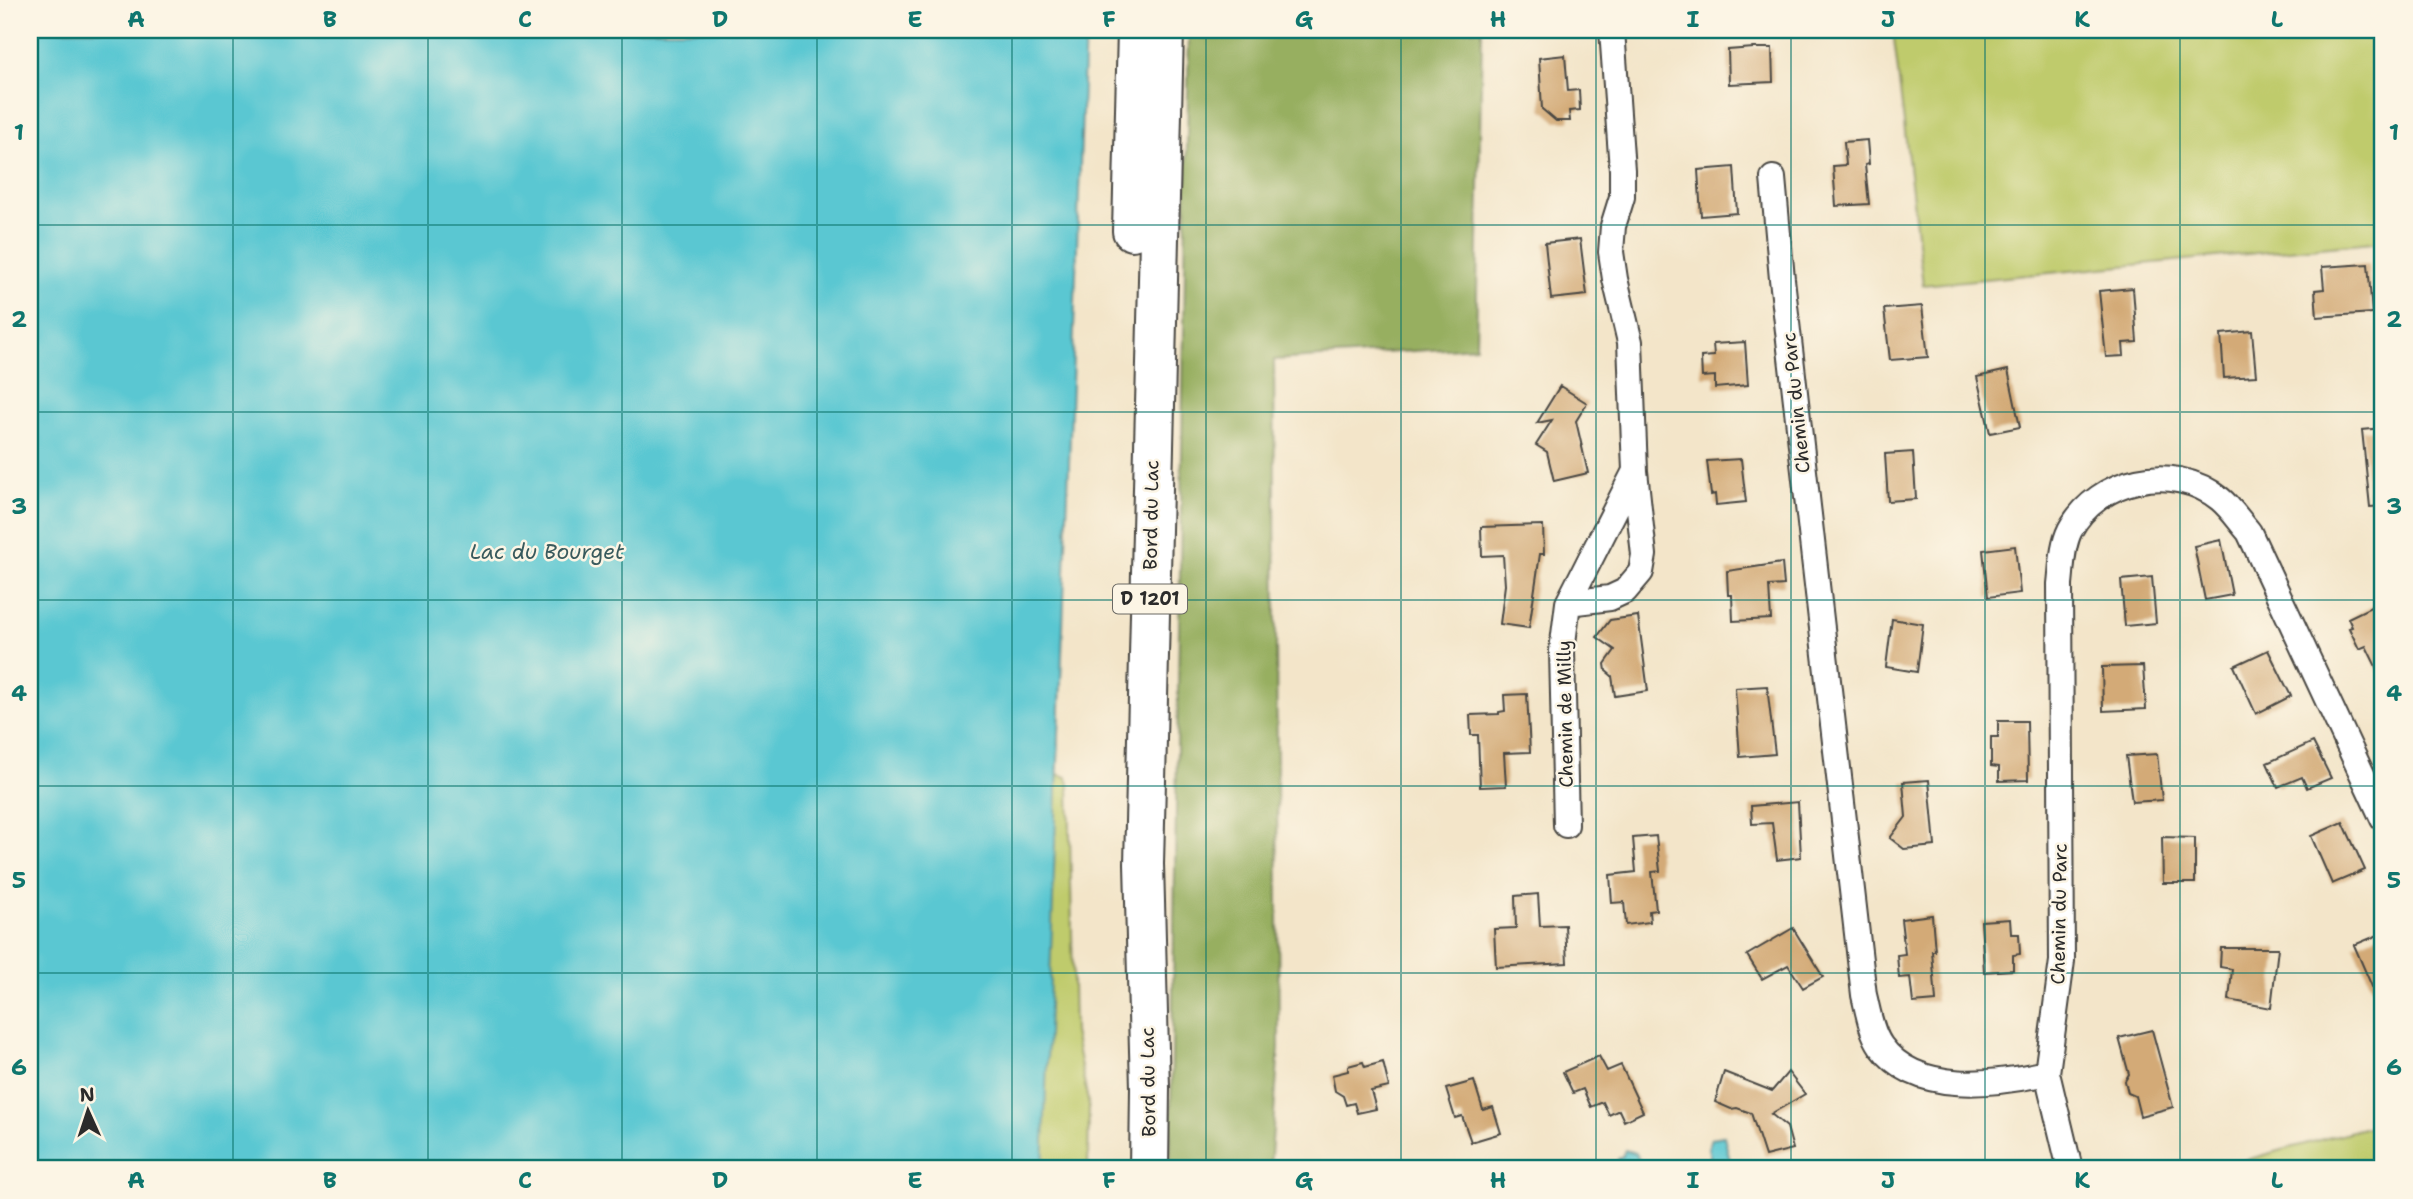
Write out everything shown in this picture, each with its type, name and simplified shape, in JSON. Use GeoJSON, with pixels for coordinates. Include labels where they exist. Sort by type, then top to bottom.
{"type":"FeatureCollection","features":[{"type":"Feature","properties":{"kind":"main road","name":"Bord du Lac"},"geometry":{"type":"LineString","coordinates":[[1123,1169],[1119,884],[1137,30]]}},
{"type":"Feature","properties":{"kind":"main road","name":"Bord du Lac"},"geometry":{"type":"LineString","coordinates":[[1149,1169],[1150,1088],[1144,851],[1164,30]]}},
{"type":"Feature","properties":{"kind":"street","name":"Chemin de Milly"},"geometry":{"type":"LineString","coordinates":[[1567,603],[1611,598],[1625,591],[1641,572],[1644,555],[1635,471],[1630,342],[1611,252],[1613,226],[1622,197],[1612,30]]}},
{"type":"Feature","properties":{"kind":"street","name":"Chemin du Parc"},"geometry":{"type":"LineString","coordinates":[[1773,178],[1783,292],[1864,995],[1880,1045],[1892,1057],[1926,1077],[1948,1082],[1989,1082],[2047,1073],[2062,961],[2060,584],[2068,534],[2078,517],[2109,490],[2131,481],[2152,477],[2181,481],[2220,499],[2249,532],[2383,819]]}},
{"type":"Feature","properties":{"kind":"street","name":"Chemin de Milly"},"geometry":{"type":"LineString","coordinates":[[1566,825],[1562,651],[1567,603],[1635,471]]}},
{"type":"Feature","properties":{"kind":"street"},"geometry":{"type":"LineString","coordinates":[[2047,1073],[2070,1169]]}},
{"type":"Feature","properties":{"kind":"green space"},"geometry":{"type":"Polygon","coordinates":[[[1189,30],[1482,30],[1476,347],[1274,360],[1279,1047],[1270,1169],[1170,1169],[1189,30]]]}},
{"type":"Feature","properties":{"kind":"green space"},"geometry":{"type":"Polygon","coordinates":[[[1893,30],[2383,30],[2383,241],[1923,285],[1893,30]]]}},
{"type":"Feature","properties":{"kind":"green space"},"geometry":{"type":"Polygon","coordinates":[[[1025,765],[1067,777],[1069,784],[1074,1032],[1089,1106],[1088,1169],[954,1169],[1025,765]]]}},
{"type":"Feature","properties":{"kind":"green space"},"geometry":{"type":"Polygon","coordinates":[[[2383,1122],[2383,1169],[2213,1169],[2378,1124],[2383,1122]]]}},
{"type":"Feature","properties":{"kind":"water","name":"Lac du Bourget"},"geometry":{"type":"Polygon","coordinates":[[[30,30],[1085,30],[1043,1169],[30,1169],[30,30]]]}},
{"type":"Feature","properties":{"kind":"water"},"geometry":{"type":"Polygon","coordinates":[[[1724,1136],[1732,1169],[1713,1169],[1708,1148],[1712,1138],[1724,1136]]]}},
{"type":"Feature","properties":{"kind":"water"},"geometry":{"type":"Polygon","coordinates":[[[1625,1150],[1636,1153],[1643,1169],[1623,1169],[1618,1159],[1625,1150]]]}},
{"type":"Feature","properties":{"kind":"building"},"geometry":{"type":"Polygon","coordinates":[[[1772,48],[1773,82],[1729,84],[1728,50],[1772,48]]]}},
{"type":"Feature","properties":{"kind":"building"},"geometry":{"type":"Polygon","coordinates":[[[1565,55],[1568,91],[1579,90],[1580,110],[1569,111],[1570,121],[1556,121],[1542,109],[1539,58],[1565,55]]]}},
{"type":"Feature","properties":{"kind":"building"},"geometry":{"type":"Polygon","coordinates":[[[1867,140],[1869,164],[1865,165],[1869,204],[1836,206],[1833,166],[1846,165],[1844,142],[1867,140]]]}},
{"type":"Feature","properties":{"kind":"building"},"geometry":{"type":"Polygon","coordinates":[[[1734,167],[1737,213],[1701,216],[1698,170],[1734,167]]]}},
{"type":"Feature","properties":{"kind":"building"},"geometry":{"type":"Polygon","coordinates":[[[1580,239],[1587,295],[1551,299],[1545,243],[1580,239]]]}},
{"type":"Feature","properties":{"kind":"building"},"geometry":{"type":"Polygon","coordinates":[[[2368,264],[2372,313],[2317,317],[2315,290],[2324,289],[2322,267],[2368,264]]]}},
{"type":"Feature","properties":{"kind":"building"},"geometry":{"type":"Polygon","coordinates":[[[2133,288],[2137,342],[2123,343],[2124,356],[2106,357],[2099,291],[2133,288]]]}},
{"type":"Feature","properties":{"kind":"building"},"geometry":{"type":"Polygon","coordinates":[[[1922,306],[1928,357],[1890,360],[1884,309],[1922,306]]]}},
{"type":"Feature","properties":{"kind":"building"},"geometry":{"type":"Polygon","coordinates":[[[2252,331],[2256,376],[2224,378],[2221,334],[2252,331]]]}},
{"type":"Feature","properties":{"kind":"building"},"geometry":{"type":"Polygon","coordinates":[[[1745,342],[1748,385],[1715,388],[1715,376],[1702,377],[1701,357],[1714,356],[1713,344],[1745,342]]]}},
{"type":"Feature","properties":{"kind":"building"},"geometry":{"type":"Polygon","coordinates":[[[2008,370],[2020,427],[1990,433],[1977,377],[2008,370]]]}},
{"type":"Feature","properties":{"kind":"building"},"geometry":{"type":"Polygon","coordinates":[[[1560,386],[1587,403],[1576,421],[1588,473],[1554,481],[1547,452],[1536,445],[1552,420],[1537,423],[1560,386]]]}},
{"type":"Feature","properties":{"kind":"building"},"geometry":{"type":"Polygon","coordinates":[[[2383,428],[2383,506],[2370,507],[2362,430],[2383,428]]]}},
{"type":"Feature","properties":{"kind":"building"},"geometry":{"type":"Polygon","coordinates":[[[1913,452],[1916,499],[1888,501],[1885,454],[1913,452]]]}},
{"type":"Feature","properties":{"kind":"building"},"geometry":{"type":"Polygon","coordinates":[[[1741,459],[1746,502],[1716,505],[1715,494],[1711,495],[1707,461],[1741,459]]]}},
{"type":"Feature","properties":{"kind":"building"},"geometry":{"type":"Polygon","coordinates":[[[1543,525],[1544,554],[1540,554],[1529,628],[1500,624],[1505,585],[1503,555],[1482,556],[1481,527],[1543,525]]]}},
{"type":"Feature","properties":{"kind":"building"},"geometry":{"type":"Polygon","coordinates":[[[2221,540],[2232,595],[2205,600],[2194,546],[2221,540]]]}},
{"type":"Feature","properties":{"kind":"building"},"geometry":{"type":"Polygon","coordinates":[[[2015,546],[2020,593],[1988,597],[1983,550],[2015,546]]]}},
{"type":"Feature","properties":{"kind":"building"},"geometry":{"type":"Polygon","coordinates":[[[1782,563],[1784,585],[1769,586],[1771,619],[1733,621],[1732,595],[1728,595],[1727,571],[1782,563]]]}},
{"type":"Feature","properties":{"kind":"building"},"geometry":{"type":"Polygon","coordinates":[[[2152,577],[2156,623],[2125,626],[2121,580],[2152,577]]]}},
{"type":"Feature","properties":{"kind":"building"},"geometry":{"type":"Polygon","coordinates":[[[2383,601],[2383,681],[2366,646],[2359,649],[2349,628],[2352,627],[2348,618],[2383,601]]]}},
{"type":"Feature","properties":{"kind":"building"},"geometry":{"type":"Polygon","coordinates":[[[1638,616],[1648,691],[1615,696],[1612,676],[1606,671],[1605,664],[1615,650],[1597,637],[1610,620],[1638,616]]]}},
{"type":"Feature","properties":{"kind":"building"},"geometry":{"type":"Polygon","coordinates":[[[1892,619],[1923,624],[1917,672],[1886,667],[1892,619]]]}},
{"type":"Feature","properties":{"kind":"building"},"geometry":{"type":"Polygon","coordinates":[[[2268,650],[2291,696],[2256,714],[2234,666],[2268,650]]]}},
{"type":"Feature","properties":{"kind":"building"},"geometry":{"type":"Polygon","coordinates":[[[2143,666],[2146,709],[2103,711],[2102,667],[2143,666]]]}},
{"type":"Feature","properties":{"kind":"building"},"geometry":{"type":"Polygon","coordinates":[[[1767,686],[1775,754],[1740,757],[1735,688],[1767,686]]]}},
{"type":"Feature","properties":{"kind":"building"},"geometry":{"type":"Polygon","coordinates":[[[1527,694],[1530,752],[1504,753],[1506,786],[1480,787],[1478,735],[1471,735],[1470,715],[1499,714],[1505,711],[1504,695],[1527,694]]]}},
{"type":"Feature","properties":{"kind":"building"},"geometry":{"type":"Polygon","coordinates":[[[1998,721],[2027,721],[2028,780],[1999,781],[1999,767],[1991,766],[1991,737],[1998,737],[1998,721]]]}},
{"type":"Feature","properties":{"kind":"building"},"geometry":{"type":"Polygon","coordinates":[[[2313,742],[2331,778],[2307,788],[2302,777],[2278,787],[2267,763],[2313,742]]]}},
{"type":"Feature","properties":{"kind":"building"},"geometry":{"type":"Polygon","coordinates":[[[2157,754],[2162,800],[2132,802],[2126,756],[2157,754]]]}},
{"type":"Feature","properties":{"kind":"building"},"geometry":{"type":"Polygon","coordinates":[[[1929,780],[1935,846],[1904,849],[1890,838],[1906,817],[1903,782],[1929,780]]]}},
{"type":"Feature","properties":{"kind":"building"},"geometry":{"type":"Polygon","coordinates":[[[1798,802],[1801,857],[1777,860],[1772,823],[1752,824],[1751,806],[1798,802]]]}},
{"type":"Feature","properties":{"kind":"building"},"geometry":{"type":"Polygon","coordinates":[[[2343,822],[2365,870],[2332,884],[2311,836],[2343,822]]]}},
{"type":"Feature","properties":{"kind":"building"},"geometry":{"type":"Polygon","coordinates":[[[1656,836],[1660,871],[1652,872],[1656,910],[1649,911],[1650,922],[1626,925],[1624,902],[1612,903],[1610,875],[1636,872],[1633,838],[1656,836]]]}},
{"type":"Feature","properties":{"kind":"building"},"geometry":{"type":"Polygon","coordinates":[[[2162,837],[2195,838],[2195,883],[2163,883],[2162,837]]]}},
{"type":"Feature","properties":{"kind":"building"},"geometry":{"type":"Polygon","coordinates":[[[1538,894],[1540,926],[1565,925],[1567,963],[1496,967],[1494,929],[1516,928],[1515,896],[1538,894]]]}},
{"type":"Feature","properties":{"kind":"building"},"geometry":{"type":"Polygon","coordinates":[[[1932,915],[1936,1001],[1913,1003],[1910,977],[1899,978],[1897,955],[1905,954],[1901,919],[1932,915]]]}},
{"type":"Feature","properties":{"kind":"building"},"geometry":{"type":"Polygon","coordinates":[[[2010,919],[2011,934],[2019,934],[2020,954],[2013,955],[2013,970],[1984,972],[1981,921],[2010,919]]]}},
{"type":"Feature","properties":{"kind":"building"},"geometry":{"type":"Polygon","coordinates":[[[1793,928],[1823,977],[1803,988],[1788,965],[1762,979],[1747,955],[1793,928]]]}},
{"type":"Feature","properties":{"kind":"building"},"geometry":{"type":"Polygon","coordinates":[[[2383,933],[2383,1012],[2354,945],[2383,933]]]}},
{"type":"Feature","properties":{"kind":"building"},"geometry":{"type":"Polygon","coordinates":[[[2221,948],[2278,948],[2271,1008],[2229,1000],[2232,969],[2220,967],[2221,948]]]}},
{"type":"Feature","properties":{"kind":"building"},"geometry":{"type":"Polygon","coordinates":[[[2152,1030],[2173,1107],[2140,1116],[2135,1096],[2128,1093],[2125,1081],[2129,1074],[2119,1038],[2152,1030]]]}},
{"type":"Feature","properties":{"kind":"building"},"geometry":{"type":"Polygon","coordinates":[[[1599,1056],[1607,1071],[1621,1065],[1643,1112],[1624,1121],[1619,1110],[1609,1115],[1603,1102],[1591,1107],[1583,1089],[1573,1093],[1563,1072],[1599,1056]]]}},
{"type":"Feature","properties":{"kind":"building"},"geometry":{"type":"Polygon","coordinates":[[[1363,1062],[1365,1067],[1383,1062],[1389,1087],[1371,1091],[1376,1109],[1357,1113],[1354,1103],[1346,1105],[1343,1096],[1335,1091],[1332,1075],[1348,1071],[1348,1066],[1363,1062]]]}},
{"type":"Feature","properties":{"kind":"building"},"geometry":{"type":"Polygon","coordinates":[[[1724,1072],[1772,1091],[1788,1072],[1805,1094],[1771,1114],[1787,1127],[1793,1149],[1765,1156],[1751,1113],[1715,1102],[1724,1072]]]}},
{"type":"Feature","properties":{"kind":"building"},"geometry":{"type":"Polygon","coordinates":[[[1474,1081],[1483,1110],[1493,1107],[1501,1133],[1471,1142],[1462,1116],[1455,1118],[1446,1089],[1474,1081]]]}}]}
